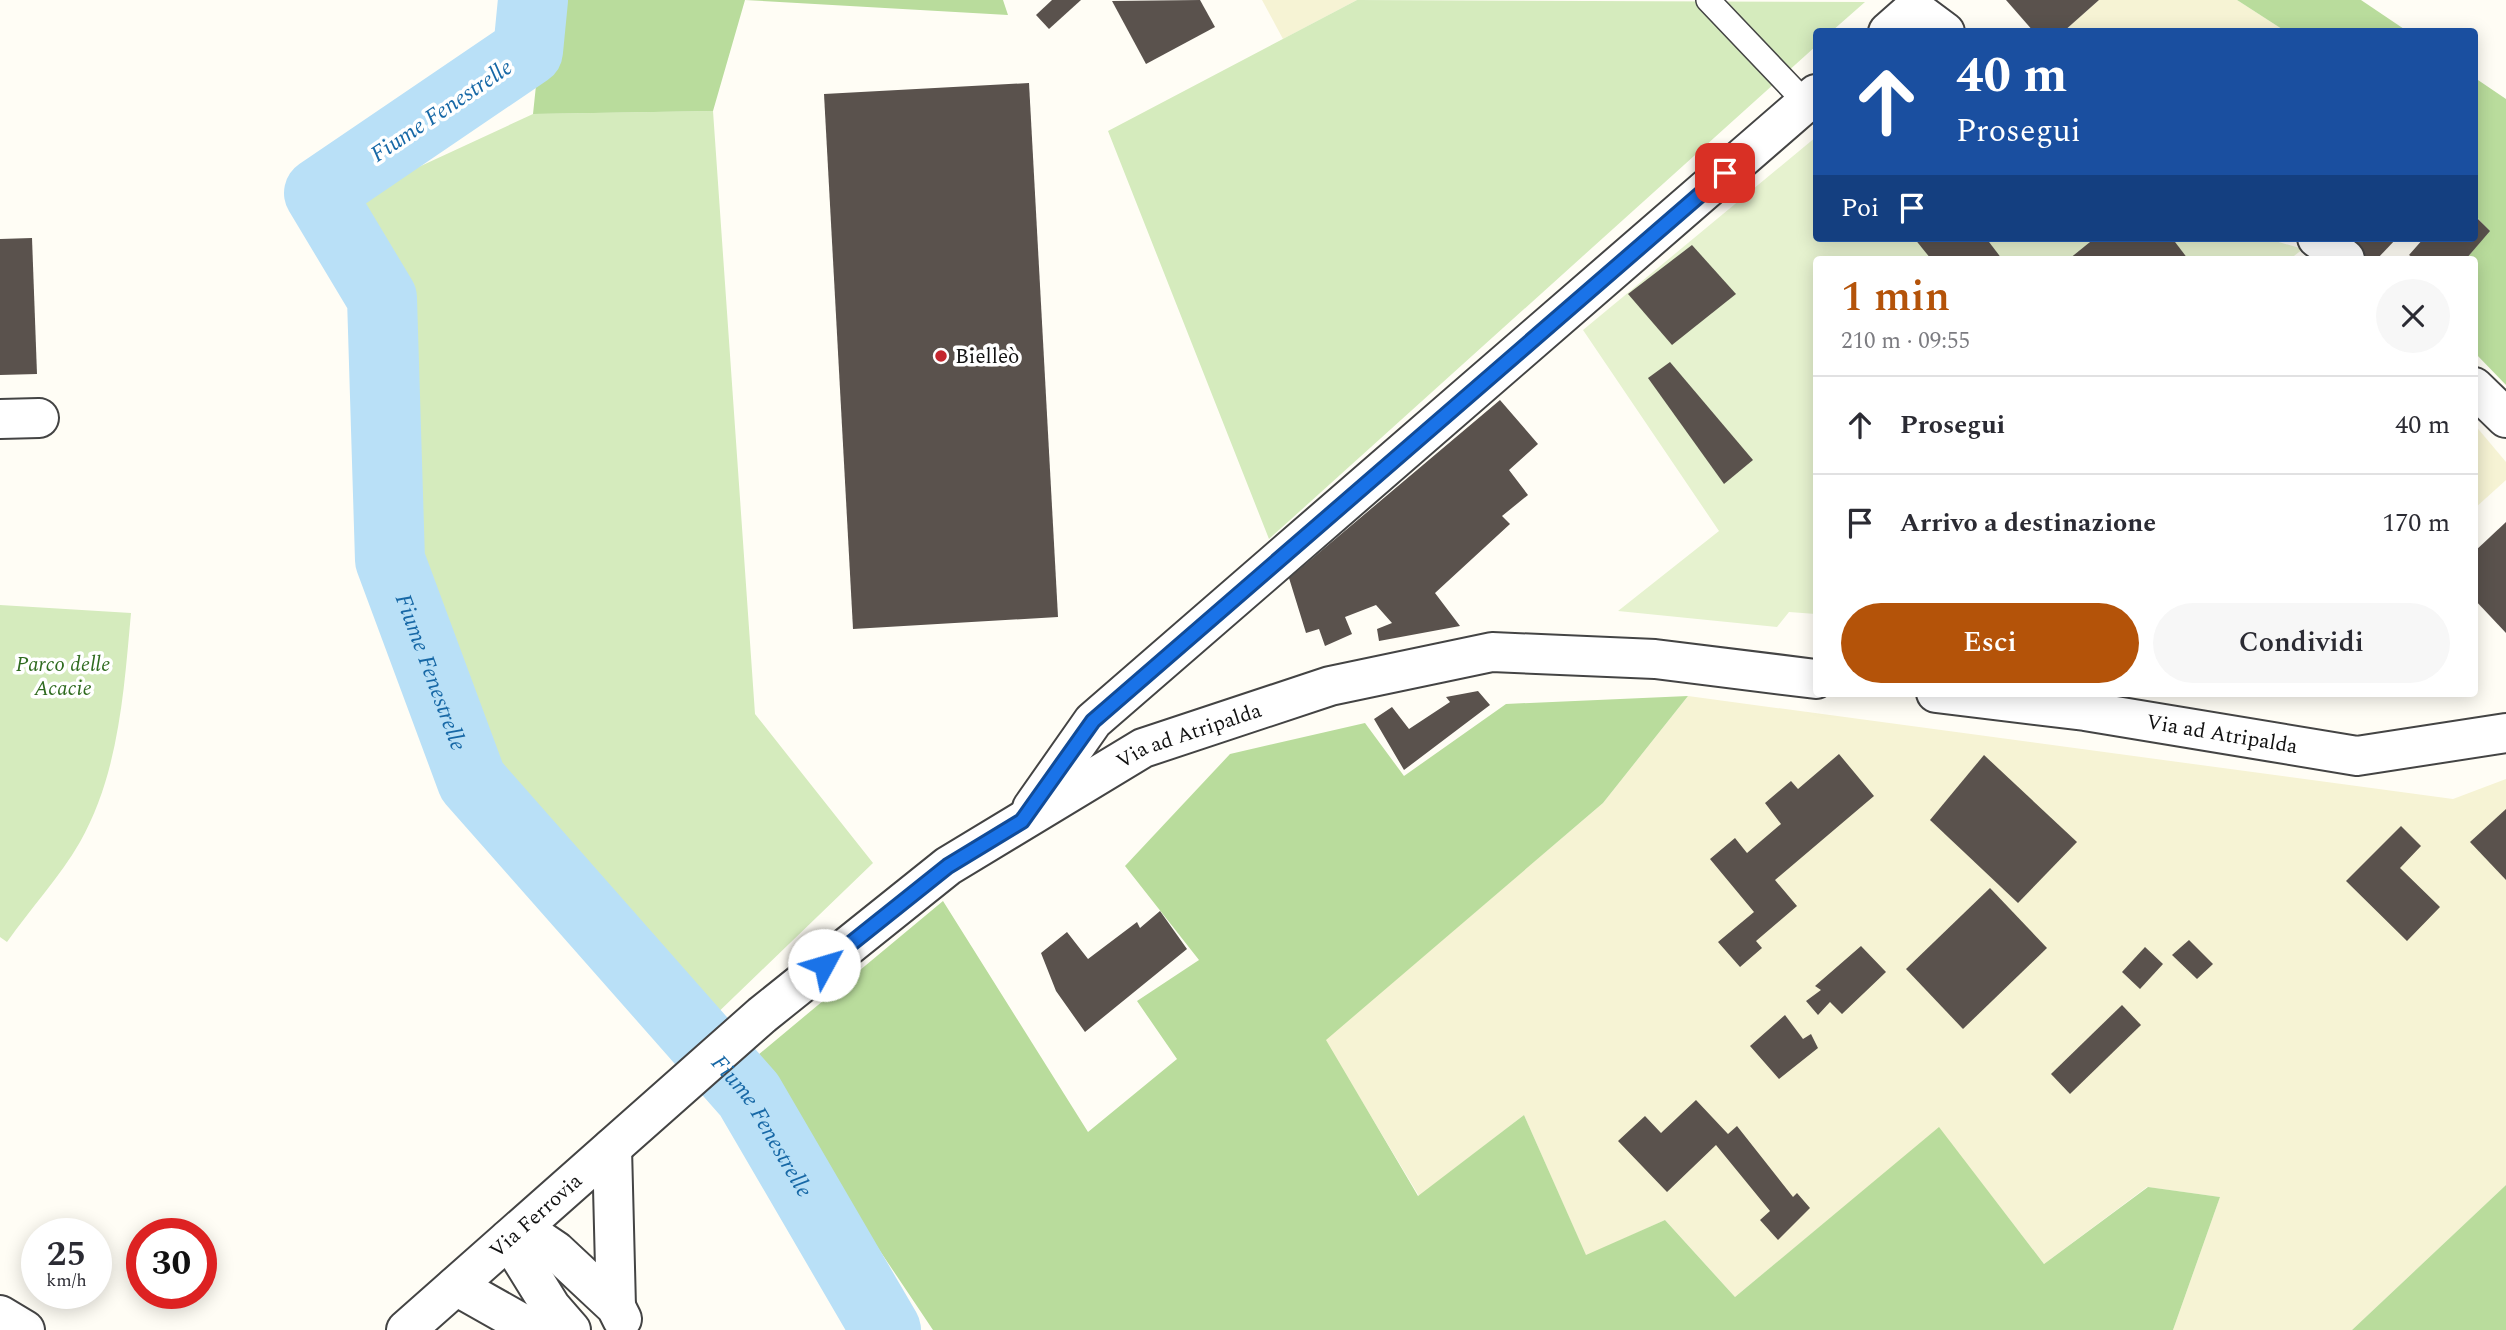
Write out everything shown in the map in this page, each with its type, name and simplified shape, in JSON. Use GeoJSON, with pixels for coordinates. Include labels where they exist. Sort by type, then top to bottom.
{"type":"FeatureCollection","features":[{"type":"Feature","properties":{"kind":"street"},"geometry":{"type":"LineString","coordinates":[[1893,28],[1914,9],[1940,28]]}},
{"type":"Feature","properties":{"kind":"street"},"geometry":{"type":"LineString","coordinates":[[1022,821],[1093,721],[1811,98]]}},
{"type":"Feature","properties":{"kind":"street"},"geometry":{"type":"LineString","coordinates":[[2322,242],[2341,256]]}},
{"type":"Feature","properties":{"kind":"street"},"geometry":{"type":"LineString","coordinates":[[2478,391],[2506,418]]}},
{"type":"Feature","properties":{"kind":"street"},"geometry":{"type":"LineString","coordinates":[[0,419],[39,418]]}},
{"type":"Feature","properties":{"kind":"street","name":"Via ad Atripalda"},"geometry":{"type":"LineString","coordinates":[[666,1100],[762,1015],[948,866],[1143,748],[1330,686],[1492,652],[1655,659],[1813,678]]}},
{"type":"Feature","properties":{"kind":"street","name":"Via ad Atripalda"},"geometry":{"type":"LineString","coordinates":[[1969,697],[2085,711],[2357,755],[2506,733]]}},
{"type":"Feature","properties":{"kind":"street","name":"Via Ferrovia"},"geometry":{"type":"LineString","coordinates":[[406,1330],[666,1100]]}},
{"type":"Feature","properties":{"kind":"street"},"geometry":{"type":"LineString","coordinates":[[612,1148],[622,1319]]}},
{"type":"Feature","properties":{"kind":"street"},"geometry":{"type":"LineString","coordinates":[[515,1234],[556,1251],[622,1319]]}},
{"type":"Feature","properties":{"kind":"street"},"geometry":{"type":"LineString","coordinates":[[515,1234],[551,1307],[571,1330]]}},
{"type":"Feature","properties":{"kind":"street"},"geometry":{"type":"LineString","coordinates":[[456,1286],[534,1330]]}},
{"type":"Feature","properties":{"kind":"street"},"geometry":{"type":"LineString","coordinates":[[0,1315],[25,1330]]}},
{"type":"Feature","properties":{"kind":"lane"},"geometry":{"type":"LineString","coordinates":[[1708,0],[1811,98]]}},
{"type":"Feature","properties":{"kind":"shaded area"},"geometry":{"type":"Polygon","coordinates":[[[1262,0],[1357,0],[1283,39],[1262,0]]]}},
{"type":"Feature","properties":{"kind":"shaded area"},"geometry":{"type":"Polygon","coordinates":[[[2099,0],[2237,0],[2280,28],[2068,28],[2099,0]]]}},
{"type":"Feature","properties":{"kind":"shaded area"},"geometry":{"type":"Polygon","coordinates":[[[2478,429],[2506,462],[2506,480],[2478,505],[2478,429]]]}},
{"type":"Feature","properties":{"kind":"shaded area"},"geometry":{"type":"Polygon","coordinates":[[[1688,696],[2453,799],[2506,779],[2506,1185],[2352,1330],[2173,1330],[2220,1197],[2147,1187],[2044,1264],[1939,1128],[1735,1297],[1665,1220],[1586,1256],[1524,1115],[1419,1196],[1325,1040],[1603,803],[1688,696]]]}},
{"type":"Feature","properties":{"kind":"green space"},"geometry":{"type":"Polygon","coordinates":[[[545,0],[745,0],[713,111],[533,114],[545,0]]]}},
{"type":"Feature","properties":{"kind":"green space"},"geometry":{"type":"Polygon","coordinates":[[[745,0],[1003,0],[1008,15],[745,0]]]}},
{"type":"Feature","properties":{"kind":"green space"},"geometry":{"type":"Polygon","coordinates":[[[1357,0],[1865,2],[1835,28],[1813,28],[1813,49],[1269,539],[1108,131],[1357,0]]]}},
{"type":"Feature","properties":{"kind":"green space"},"geometry":{"type":"Polygon","coordinates":[[[2237,0],[2361,0],[2403,28],[2280,28],[2237,0]]]}},
{"type":"Feature","properties":{"kind":"green space"},"geometry":{"type":"Polygon","coordinates":[[[2478,80],[2506,99],[2506,385],[2478,356],[2478,256],[2468,256],[2489,231],[2478,218],[2478,80]]]}},
{"type":"Feature","properties":{"kind":"green space"},"geometry":{"type":"Polygon","coordinates":[[[713,111],[755,714],[873,863],[707,1023],[491,775],[405,570],[397,298],[345,201],[533,114],[713,111]]]}},
{"type":"Feature","properties":{"kind":"green space"},"geometry":{"type":"Polygon","coordinates":[[[1813,139],[1813,242],[2279,242],[2303,249],[2294,256],[1813,256],[1813,614],[1789,612],[1777,627],[1618,611],[1719,531],[1583,330],[1813,139]]]}},
{"type":"Feature","properties":{"kind":"green space","name":"Parco delle Acacie"},"geometry":{"type":"Polygon","coordinates":[[[0,605],[131,613],[118,730],[93,816],[63,868],[7,942],[0,937],[0,605]]]}},
{"type":"Feature","properties":{"kind":"green space"},"geometry":{"type":"Polygon","coordinates":[[[1688,696],[1603,803],[1326,1040],[1418,1196],[1524,1115],[1586,1255],[1665,1220],[1735,1297],[1939,1127],[2044,1264],[2148,1187],[2220,1197],[2173,1330],[933,1330],[752,1060],[943,901],[1088,1132],[1177,1059],[1137,1001],[1199,960],[1125,866],[1230,754],[1365,723],[1404,776],[1506,704],[1688,696]]]}},
{"type":"Feature","properties":{"kind":"green space"},"geometry":{"type":"Polygon","coordinates":[[[2506,1185],[2506,1330],[2352,1330],[2506,1185]]]}},
{"type":"Feature","properties":{"kind":"building"},"geometry":{"type":"Polygon","coordinates":[[[1052,0],[1081,0],[1049,29],[1036,15],[1052,0]]]}},
{"type":"Feature","properties":{"kind":"building"},"geometry":{"type":"Polygon","coordinates":[[[1200,0],[1215,27],[1146,64],[1112,1],[1200,0]]]}},
{"type":"Feature","properties":{"kind":"building"},"geometry":{"type":"Polygon","coordinates":[[[2006,0],[2099,0],[2068,28],[2030,28],[2006,0]]]}},
{"type":"Feature","properties":{"kind":"building","name":"Bielleò"},"geometry":{"type":"Polygon","coordinates":[[[1029,83],[1058,617],[853,629],[824,94],[1029,83]]]}},
{"type":"Feature","properties":{"kind":"building"},"geometry":{"type":"Polygon","coordinates":[[[2478,219],[2490,231],[2469,256],[2409,255],[2420,242],[2478,242],[2478,219]]]}},
{"type":"Feature","properties":{"kind":"building"},"geometry":{"type":"Polygon","coordinates":[[[32,238],[37,374],[0,375],[0,239],[32,238]]]}},
{"type":"Feature","properties":{"kind":"building"},"geometry":{"type":"Polygon","coordinates":[[[1917,242],[1989,242],[2000,256],[1929,256],[1917,242]]]}},
{"type":"Feature","properties":{"kind":"building"},"geometry":{"type":"Polygon","coordinates":[[[2090,242],[2175,242],[2186,256],[2073,256],[2090,242]]]}},
{"type":"Feature","properties":{"kind":"building"},"geometry":{"type":"Polygon","coordinates":[[[2350,242],[2393,242],[2380,256],[2366,256],[2350,242]]]}},
{"type":"Feature","properties":{"kind":"building"},"geometry":{"type":"Polygon","coordinates":[[[1692,245],[1736,294],[1672,345],[1628,294],[1692,245]]]}},
{"type":"Feature","properties":{"kind":"building"},"geometry":{"type":"Polygon","coordinates":[[[1670,362],[1753,460],[1724,484],[1648,378],[1670,362]]]}},
{"type":"Feature","properties":{"kind":"building"},"geometry":{"type":"Polygon","coordinates":[[[1500,400],[1538,444],[1509,470],[1528,495],[1502,516],[1510,524],[1435,593],[1460,626],[1379,641],[1377,629],[1392,623],[1376,605],[1345,617],[1352,634],[1325,646],[1319,629],[1306,633],[1289,578],[1500,400]]]}},
{"type":"Feature","properties":{"kind":"building"},"geometry":{"type":"Polygon","coordinates":[[[2506,522],[2506,633],[2478,603],[2478,548],[2506,522]]]}},
{"type":"Feature","properties":{"kind":"building"},"geometry":{"type":"Polygon","coordinates":[[[1478,691],[1490,705],[1404,770],[1374,719],[1392,707],[1409,729],[1450,702],[1446,697],[1478,691]]]}},
{"type":"Feature","properties":{"kind":"building"},"geometry":{"type":"Polygon","coordinates":[[[1839,754],[1874,796],[1775,880],[1797,906],[1756,941],[1762,948],[1740,967],[1718,942],[1754,912],[1710,859],[1735,838],[1747,853],[1781,824],[1765,803],[1791,781],[1798,789],[1839,754]]]}},
{"type":"Feature","properties":{"kind":"building"},"geometry":{"type":"Polygon","coordinates":[[[1984,755],[2077,842],[2018,903],[1930,820],[1984,755]]]}},
{"type":"Feature","properties":{"kind":"building"},"geometry":{"type":"Polygon","coordinates":[[[2506,809],[2506,880],[2470,842],[2506,809]]]}},
{"type":"Feature","properties":{"kind":"building"},"geometry":{"type":"Polygon","coordinates":[[[2401,826],[2421,846],[2400,868],[2440,907],[2407,941],[2346,881],[2401,826]]]}},
{"type":"Feature","properties":{"kind":"building"},"geometry":{"type":"Polygon","coordinates":[[[1990,888],[2047,948],[1963,1029],[1906,969],[1990,888]]]}},
{"type":"Feature","properties":{"kind":"building"},"geometry":{"type":"Polygon","coordinates":[[[1160,911],[1187,949],[1085,1032],[1056,991],[1041,953],[1067,932],[1088,959],[1137,922],[1140,928],[1160,911]]]}},
{"type":"Feature","properties":{"kind":"building"},"geometry":{"type":"Polygon","coordinates":[[[2189,940],[2213,964],[2197,979],[2172,955],[2189,940]]]}},
{"type":"Feature","properties":{"kind":"building"},"geometry":{"type":"Polygon","coordinates":[[[1861,946],[1886,972],[1842,1014],[1830,1002],[1818,1015],[1806,1001],[1821,990],[1815,986],[1861,946]]]}},
{"type":"Feature","properties":{"kind":"building"},"geometry":{"type":"Polygon","coordinates":[[[2145,947],[2163,964],[2140,989],[2122,972],[2145,947]]]}},
{"type":"Feature","properties":{"kind":"building"},"geometry":{"type":"Polygon","coordinates":[[[2122,1005],[2141,1025],[2070,1094],[2051,1074],[2122,1005]]]}},
{"type":"Feature","properties":{"kind":"building"},"geometry":{"type":"Polygon","coordinates":[[[1785,1015],[1803,1039],[1811,1034],[1818,1048],[1779,1079],[1750,1046],[1785,1015]]]}},
{"type":"Feature","properties":{"kind":"building"},"geometry":{"type":"Polygon","coordinates":[[[1696,1100],[1728,1134],[1737,1126],[1793,1197],[1797,1193],[1810,1208],[1778,1240],[1760,1220],[1770,1211],[1716,1145],[1667,1192],[1618,1141],[1645,1116],[1661,1133],[1696,1100]]]}},
{"type":"Feature","properties":{"kind":"waterway","name":"Fiume Fenestrelle"},"geometry":{"type":"LineString","coordinates":[[533,0],[528,51],[319,193],[382,298],[390,560],[472,781],[749,1095],[886,1330]]}},
{"type":"Feature","properties":{"kind":"place","name":"Bielleò"},"geometry":{"type":"Point","coordinates":[941,356]}},
{"type":"Feature","properties":{"kind":"route"},"geometry":{"type":"LineString","coordinates":[[824,965],[948,866],[1022,821],[1093,721],[1725,173]]}}]}
